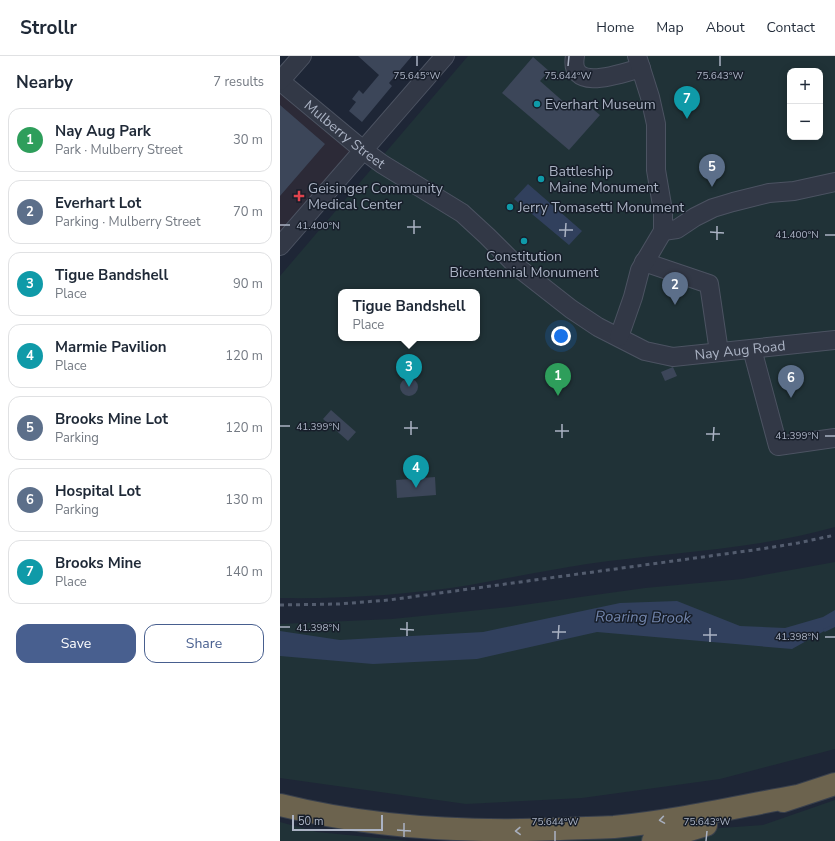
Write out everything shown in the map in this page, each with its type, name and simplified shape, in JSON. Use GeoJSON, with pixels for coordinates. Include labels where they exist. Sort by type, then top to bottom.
{"type":"FeatureCollection","features":[{"type":"Feature","properties":{"kind":"highway"},"geometry":{"type":"LineString","coordinates":[[653,841],[835,784]]}},
{"type":"Feature","properties":{"kind":"highway"},"geometry":{"type":"LineString","coordinates":[[280,805],[387,825],[447,830],[513,831],[614,827],[661,821],[797,796]]}},
{"type":"Feature","properties":{"kind":"street"},"geometry":{"type":"LineString","coordinates":[[280,81],[302,56]]}},
{"type":"Feature","properties":{"kind":"street"},"geometry":{"type":"LineString","coordinates":[[280,246],[445,56]]}},
{"type":"Feature","properties":{"kind":"street"},"geometry":{"type":"LineString","coordinates":[[575,56],[574,61],[576,70],[580,77],[588,79],[597,78],[639,62],[650,97],[656,124],[656,170],[663,211],[663,232],[640,270],[633,296],[618,337]]}},
{"type":"Feature","properties":{"kind":"street","name":"Mulberry Street"},"geometry":{"type":"LineString","coordinates":[[280,81],[382,164],[462,214],[487,236],[520,269],[571,309],[598,327],[645,351]]}},
{"type":"Feature","properties":{"kind":"street"},"geometry":{"type":"LineString","coordinates":[[663,232],[677,229],[695,217],[713,208],[733,202],[768,193],[794,191],[835,182]]}},
{"type":"Feature","properties":{"kind":"street"},"geometry":{"type":"LineString","coordinates":[[644,262],[709,284],[719,352]]}},
{"type":"Feature","properties":{"kind":"street","name":"Nay Aug Road"},"geometry":{"type":"LineString","coordinates":[[645,351],[674,356],[835,340]]}},
{"type":"Feature","properties":{"kind":"street"},"geometry":{"type":"LineString","coordinates":[[752,349],[778,446],[835,438]]}},
{"type":"Feature","properties":{"kind":"shaded area"},"geometry":{"type":"Polygon","coordinates":[[[468,56],[835,56],[835,527],[804,535],[743,546],[587,564],[470,585],[375,596],[280,598],[280,276],[468,56]]]}},
{"type":"Feature","properties":{"kind":"shaded area","name":"Geisinger Community Medical Center"},"geometry":{"type":"Polygon","coordinates":[[[280,88],[356,153],[280,240],[280,88]]]}},
{"type":"Feature","properties":{"kind":"shaded area"},"geometry":{"type":"Polygon","coordinates":[[[835,562],[835,749],[720,779],[582,798],[466,804],[280,778],[280,624],[392,619],[509,607],[645,588],[742,579],[835,562]]]}},
{"type":"Feature","properties":{"kind":"shaded area"},"geometry":{"type":"Polygon","coordinates":[[[835,800],[835,841],[539,841],[763,825],[835,800]]]}},
{"type":"Feature","properties":{"kind":"shaded area"},"geometry":{"type":"Polygon","coordinates":[[[280,822],[317,832],[409,841],[280,841],[280,822]]]}},
{"type":"Feature","properties":{"kind":"water"},"geometry":{"type":"Polygon","coordinates":[[[528,184],[582,231],[569,245],[514,199],[528,184]]]}},
{"type":"Feature","properties":{"kind":"water"},"geometry":{"type":"Polygon","coordinates":[[[677,601],[740,626],[785,628],[823,617],[835,610],[835,625],[792,649],[597,632],[477,659],[373,664],[280,656],[280,631],[340,640],[483,632],[620,603],[677,601]]]}},
{"type":"Feature","properties":{"kind":"building"},"geometry":{"type":"Polygon","coordinates":[[[358,56],[412,56],[389,83],[392,86],[362,122],[349,111],[356,102],[352,99],[359,90],[363,94],[379,75],[358,56]]]}},
{"type":"Feature","properties":{"kind":"building","name":"Everhart Museum"},"geometry":{"type":"Polygon","coordinates":[[[533,57],[549,71],[540,81],[574,111],[583,101],[600,115],[569,150],[502,93],[533,57]]]}},
{"type":"Feature","properties":{"kind":"building"},"geometry":{"type":"Polygon","coordinates":[[[280,105],[325,144],[280,196],[280,105]]]}},
{"type":"Feature","properties":{"kind":"building"},"geometry":{"type":"Polygon","coordinates":[[[673,367],[677,376],[665,381],[661,372],[673,367]]]}},
{"type":"Feature","properties":{"kind":"building"},"geometry":{"type":"Polygon","coordinates":[[[409,378],[415,381],[418,387],[415,393],[409,396],[403,393],[400,387],[403,381],[409,378]]]}},
{"type":"Feature","properties":{"kind":"building"},"geometry":{"type":"Polygon","coordinates":[[[331,410],[356,432],[348,441],[323,419],[331,410]]]}},
{"type":"Feature","properties":{"kind":"building"},"geometry":{"type":"Polygon","coordinates":[[[435,477],[436,495],[397,498],[396,480],[435,477]]]}},
{"type":"Feature","properties":{"kind":"waterway","name":"Roaring Brook"},"geometry":{"type":"LineString","coordinates":[[825,630],[835,625]]}},
{"type":"Feature","properties":{"kind":"railway"},"geometry":{"type":"LineString","coordinates":[[280,605],[339,604],[389,600],[761,549],[835,535]]}},
{"type":"Feature","properties":{"kind":"place","name":"Everhart Museum"},"geometry":{"type":"Point","coordinates":[537,104]}},
{"type":"Feature","properties":{"kind":"place","name":"Brooks Mine"},"geometry":{"type":"Point","coordinates":[687,119]}},
{"type":"Feature","properties":{"kind":"place","name":"Battleship Maine Monument"},"geometry":{"type":"Point","coordinates":[541,179]}},
{"type":"Feature","properties":{"kind":"place","name":"Brooks Mine Lot"},"geometry":{"type":"Point","coordinates":[712,187]}},
{"type":"Feature","properties":{"kind":"place","name":"Geisinger Community Medical Center"},"geometry":{"type":"Point","coordinates":[299,196]}},
{"type":"Feature","properties":{"kind":"place","name":"Jerry Tomasetti Monument"},"geometry":{"type":"Point","coordinates":[510,207]}},
{"type":"Feature","properties":{"kind":"place","name":"Constitution Bicentennial Monument"},"geometry":{"type":"Point","coordinates":[524,241]}},
{"type":"Feature","properties":{"kind":"place","name":"Everhart Lot"},"geometry":{"type":"Point","coordinates":[675,305]}},
{"type":"Feature","properties":{"kind":"place","name":"Tigue Bandshell"},"geometry":{"type":"Point","coordinates":[409,387]}},
{"type":"Feature","properties":{"kind":"place","name":"Nay Aug Park"},"geometry":{"type":"Point","coordinates":[558,396]}},
{"type":"Feature","properties":{"kind":"place","name":"Hospital Lot"},"geometry":{"type":"Point","coordinates":[791,398]}},
{"type":"Feature","properties":{"kind":"place","name":"Marmie Pavilion"},"geometry":{"type":"Point","coordinates":[416,488]}}]}
